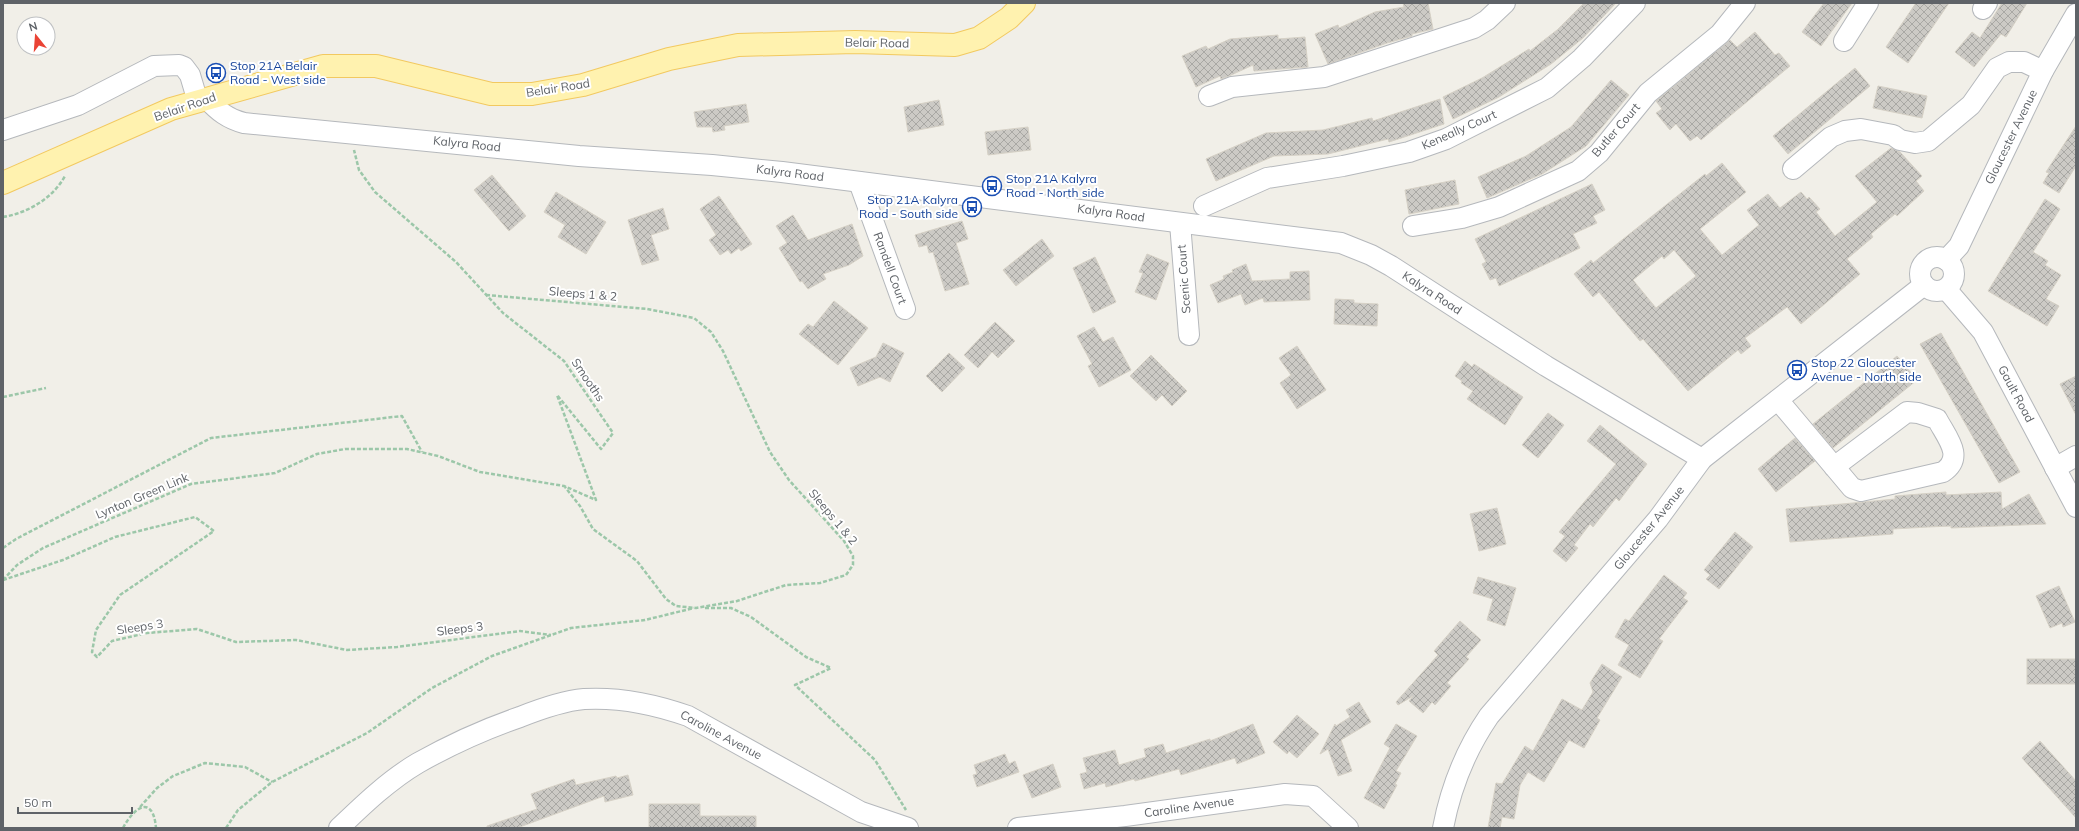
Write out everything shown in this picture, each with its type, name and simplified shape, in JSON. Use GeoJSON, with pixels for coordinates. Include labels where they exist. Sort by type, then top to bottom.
{"type":"FeatureCollection","features":[{"type":"Feature","properties":{"kind":"main road","name":"Belair Road"},"geometry":{"type":"LineString","coordinates":[[3,183],[68,156],[171,109],[323,66],[376,66],[491,94],[532,94],[583,85],[669,59],[738,45],[855,42],[955,45],[979,38],[1009,18],[1024,3]]}},
{"type":"Feature","properties":{"kind":"street"},"geometry":{"type":"LineString","coordinates":[[1209,96],[1232,87],[1324,77],[1474,28],[1487,20],[1505,3]]}},
{"type":"Feature","properties":{"kind":"street","name":"Keneally Court"},"geometry":{"type":"LineString","coordinates":[[1204,206],[1267,178],[1350,165],[1409,152],[1446,139],[1547,88],[1582,58],[1634,3]]}},
{"type":"Feature","properties":{"kind":"street","name":"Butler Court"},"geometry":{"type":"LineString","coordinates":[[1413,226],[1462,218],[1500,207],[1578,171],[1599,153],[1648,93],[1720,34],[1745,3]]}},
{"type":"Feature","properties":{"kind":"street"},"geometry":{"type":"LineString","coordinates":[[1844,41],[1868,3]]}},
{"type":"Feature","properties":{"kind":"street","name":"Gloucester Avenue"},"geometry":{"type":"LineString","coordinates":[[1946,260],[1959,246],[2043,71],[2076,14]]}},
{"type":"Feature","properties":{"kind":"street"},"geometry":{"type":"LineString","coordinates":[[1793,169],[1831,137],[1845,131],[1861,129],[1893,135],[1900,140],[1915,143],[1928,141],[1971,105],[1997,68],[2009,62],[2024,62],[2043,71]]}},
{"type":"Feature","properties":{"kind":"street"},"geometry":{"type":"LineString","coordinates":[[3,130],[78,105],[154,66],[179,65],[184,67],[190,75],[202,100]]}},
{"type":"Feature","properties":{"kind":"street","name":"Kalyra Road"},"geometry":{"type":"LineString","coordinates":[[202,100],[231,120],[244,123],[579,156],[712,165],[859,182],[1341,243],[1366,253],[1391,266],[1546,366],[1702,459]]}},
{"type":"Feature","properties":{"kind":"street","name":"Randell Court"},"geometry":{"type":"LineString","coordinates":[[859,182],[905,309]]}},
{"type":"Feature","properties":{"kind":"street","name":"Scenic Court"},"geometry":{"type":"LineString","coordinates":[[1180,223],[1189,336]]}},
{"type":"Feature","properties":{"kind":"street"},"geometry":{"type":"LineString","coordinates":[[1933,257],[1946,260],[1950,264],[1954,274],[1953,280],[1946,288],[1934,291],[1924,285],[1920,272],[1922,266],[1933,257]]}},
{"type":"Feature","properties":{"kind":"street","name":"Gloucester Avenue"},"geometry":{"type":"LineString","coordinates":[[1443,828],[1458,771],[1476,735],[1485,722],[1658,519],[1702,459],[1924,285]]}},
{"type":"Feature","properties":{"kind":"street","name":"Gault Road"},"geometry":{"type":"LineString","coordinates":[[1946,288],[1983,332],[2076,507]]}},
{"type":"Feature","properties":{"kind":"street"},"geometry":{"type":"LineString","coordinates":[[1778,400],[1834,467],[1852,488],[1861,491],[1942,472],[1950,466],[1954,458],[1954,451],[1937,419],[1918,413],[1907,412],[1834,467]]}},
{"type":"Feature","properties":{"kind":"street"},"geometry":{"type":"LineString","coordinates":[[2055,468],[2076,456]]}},
{"type":"Feature","properties":{"kind":"street","name":"Caroline Avenue"},"geometry":{"type":"LineString","coordinates":[[338,828],[366,802],[418,764],[494,726],[550,706],[583,699],[619,700],[664,708],[688,716],[861,812],[906,828]]}},
{"type":"Feature","properties":{"kind":"street","name":"Caroline Avenue"},"geometry":{"type":"LineString","coordinates":[[1018,828],[1127,822],[1285,794],[1313,796],[1348,828]]}},
{"type":"Feature","properties":{"kind":"path","name":"Smooths"},"geometry":{"type":"LineString","coordinates":[[350,133],[359,170],[375,192],[456,262],[503,313],[564,361],[613,433],[601,448],[556,395],[596,500],[559,485]]}},
{"type":"Feature","properties":{"kind":"path"},"geometry":{"type":"LineString","coordinates":[[3,217],[36,206],[59,187],[67,172],[68,156]]}},
{"type":"Feature","properties":{"kind":"path","name":"Sleeps 1 & 2"},"geometry":{"type":"LineString","coordinates":[[486,295],[647,308],[694,318],[711,332],[723,351],[770,452],[789,480],[844,541],[853,556],[853,565],[846,575],[820,583],[786,585],[737,601],[696,608],[676,606],[666,599],[637,561],[593,529],[580,506],[564,487],[559,485]]}},
{"type":"Feature","properties":{"kind":"path"},"geometry":{"type":"LineString","coordinates":[[3,397],[46,388]]}},
{"type":"Feature","properties":{"kind":"path"},"geometry":{"type":"LineString","coordinates":[[3,548],[16,539],[211,438],[402,416],[422,453]]}},
{"type":"Feature","properties":{"kind":"path","name":"Lynton Green Link"},"geometry":{"type":"LineString","coordinates":[[3,580],[17,565],[43,548],[191,484],[275,473],[317,454],[345,449],[407,449],[438,456],[480,472],[559,485]]}},
{"type":"Feature","properties":{"kind":"path","name":"Sleeps 3"},"geometry":{"type":"LineString","coordinates":[[3,580],[63,560],[115,537],[195,517],[214,531],[120,595],[96,630],[92,652],[97,657],[112,641],[147,633],[197,630],[236,642],[296,640],[347,650],[397,646],[520,631],[552,635]]}},
{"type":"Feature","properties":{"kind":"path"},"geometry":{"type":"LineString","coordinates":[[123,828],[132,812],[140,807],[157,788],[173,776],[205,763],[245,767],[272,782]]}},
{"type":"Feature","properties":{"kind":"path"},"geometry":{"type":"LineString","coordinates":[[140,807],[149,808],[153,813],[156,828]]}},
{"type":"Feature","properties":{"kind":"building"},"geometry":{"type":"Polygon","coordinates":[[[1403,3],[1428,3],[1433,29],[1412,34],[1412,36],[1387,43],[1328,64],[1315,34],[1338,25],[1339,28],[1375,12],[1404,7],[1403,3]]]}},
{"type":"Feature","properties":{"kind":"building"},"geometry":{"type":"Polygon","coordinates":[[[1584,3],[1616,3],[1583,38],[1551,64],[1499,97],[1453,119],[1443,97],[1482,78],[1529,49],[1530,51],[1557,30],[1584,3]]]}},
{"type":"Feature","properties":{"kind":"building"},"geometry":{"type":"Polygon","coordinates":[[[1824,3],[1852,3],[1821,46],[1802,32],[1824,3]]]}},
{"type":"Feature","properties":{"kind":"building"},"geometry":{"type":"Polygon","coordinates":[[[1916,3],[1949,3],[1908,63],[1886,47],[1916,3]]]}},
{"type":"Feature","properties":{"kind":"building"},"geometry":{"type":"Polygon","coordinates":[[[2002,3],[2027,3],[2006,37],[2001,34],[1974,67],[1955,52],[1972,32],[1980,38],[2002,3]]]}},
{"type":"Feature","properties":{"kind":"building"},"geometry":{"type":"Polygon","coordinates":[[[1755,32],[1775,55],[1779,53],[1790,66],[1701,140],[1697,136],[1690,141],[1676,124],[1670,130],[1656,113],[1662,109],[1656,101],[1730,40],[1737,47],[1755,32]]]}},
{"type":"Feature","properties":{"kind":"building"},"geometry":{"type":"Polygon","coordinates":[[[1278,35],[1278,39],[1305,37],[1308,67],[1254,71],[1253,65],[1221,79],[1220,76],[1196,87],[1182,56],[1206,46],[1208,49],[1230,39],[1278,35]]]}},
{"type":"Feature","properties":{"kind":"building"},"geometry":{"type":"Polygon","coordinates":[[[1855,68],[1870,86],[1788,154],[1773,136],[1855,68]]]}},
{"type":"Feature","properties":{"kind":"building"},"geometry":{"type":"Polygon","coordinates":[[[1611,80],[1629,95],[1586,146],[1542,174],[1487,198],[1478,177],[1526,156],[1571,127],[1611,80]]]}},
{"type":"Feature","properties":{"kind":"building"},"geometry":{"type":"Polygon","coordinates":[[[1878,86],[1927,96],[1922,118],[1873,108],[1878,86]]]}},
{"type":"Feature","properties":{"kind":"building"},"geometry":{"type":"Polygon","coordinates":[[[1440,99],[1444,124],[1389,142],[1388,139],[1328,154],[1274,156],[1216,181],[1206,159],[1266,133],[1323,130],[1372,118],[1373,121],[1440,99]]]}},
{"type":"Feature","properties":{"kind":"building"},"geometry":{"type":"Polygon","coordinates":[[[939,100],[944,125],[908,132],[904,107],[939,100]]]}},
{"type":"Feature","properties":{"kind":"building"},"geometry":{"type":"Polygon","coordinates":[[[746,104],[749,122],[724,126],[725,130],[713,132],[712,127],[697,127],[694,112],[746,104]]]}},
{"type":"Feature","properties":{"kind":"building"},"geometry":{"type":"Polygon","coordinates":[[[2076,126],[2076,166],[2059,193],[2043,183],[2049,173],[2046,172],[2076,126]]]}},
{"type":"Feature","properties":{"kind":"building"},"geometry":{"type":"Polygon","coordinates":[[[1028,127],[1031,150],[988,155],[985,132],[1028,127]]]}},
{"type":"Feature","properties":{"kind":"building"},"geometry":{"type":"Polygon","coordinates":[[[1891,148],[1900,152],[1922,176],[1916,181],[1924,191],[1897,216],[1895,214],[1871,234],[1873,237],[1847,259],[1860,274],[1801,324],[1787,307],[1745,338],[1751,346],[1741,354],[1738,350],[1688,391],[1643,339],[1640,341],[1599,292],[1593,297],[1574,274],[1591,260],[1593,263],[1705,174],[1706,176],[1722,163],[1746,192],[1700,229],[1722,255],[1759,225],[1747,210],[1768,194],[1780,208],[1801,192],[1807,199],[1809,197],[1820,209],[1816,212],[1835,236],[1877,202],[1855,176],[1891,148]],[[1674,250],[1664,259],[1662,256],[1633,280],[1656,308],[1696,276],[1674,250]]]}},
{"type":"Feature","properties":{"kind":"building"},"geometry":{"type":"Polygon","coordinates":[[[492,175],[526,216],[509,231],[474,190],[492,175]]]}},
{"type":"Feature","properties":{"kind":"building"},"geometry":{"type":"Polygon","coordinates":[[[1455,180],[1459,204],[1409,214],[1405,190],[1455,180]]]}},
{"type":"Feature","properties":{"kind":"building"},"geometry":{"type":"Polygon","coordinates":[[[1592,184],[1605,210],[1593,216],[1597,223],[1573,234],[1580,248],[1499,286],[1496,278],[1490,280],[1482,264],[1486,262],[1475,239],[1592,184]]]}},
{"type":"Feature","properties":{"kind":"building"},"geometry":{"type":"Polygon","coordinates":[[[556,192],[606,222],[586,254],[558,237],[565,225],[544,212],[556,192]]]}},
{"type":"Feature","properties":{"kind":"building"},"geometry":{"type":"Polygon","coordinates":[[[719,196],[752,244],[741,251],[739,248],[731,254],[728,250],[720,255],[709,240],[716,235],[700,209],[719,196]]]}},
{"type":"Feature","properties":{"kind":"building"},"geometry":{"type":"Polygon","coordinates":[[[2045,199],[2060,209],[2033,252],[2048,261],[2045,265],[2061,275],[2046,299],[2059,306],[2047,326],[1988,291],[2045,199]]]}},
{"type":"Feature","properties":{"kind":"building"},"geometry":{"type":"Polygon","coordinates":[[[663,208],[669,229],[651,235],[659,260],[642,265],[628,220],[663,208]]]}},
{"type":"Feature","properties":{"kind":"building"},"geometry":{"type":"Polygon","coordinates":[[[793,215],[808,240],[852,224],[863,256],[849,265],[823,274],[826,279],[808,289],[802,281],[800,282],[779,248],[787,243],[776,226],[793,215]]]}},
{"type":"Feature","properties":{"kind":"building"},"geometry":{"type":"Polygon","coordinates":[[[962,221],[968,239],[956,243],[969,284],[945,291],[933,252],[929,253],[927,245],[919,247],[915,235],[962,221]]]}},
{"type":"Feature","properties":{"kind":"building"},"geometry":{"type":"Polygon","coordinates":[[[1042,239],[1054,256],[1016,286],[1003,270],[1042,239]]]}},
{"type":"Feature","properties":{"kind":"building"},"geometry":{"type":"Polygon","coordinates":[[[1147,254],[1169,263],[1156,300],[1135,292],[1143,273],[1139,272],[1147,254]]]}},
{"type":"Feature","properties":{"kind":"building"},"geometry":{"type":"Polygon","coordinates":[[[1095,257],[1116,302],[1093,313],[1073,268],[1095,257]]]}},
{"type":"Feature","properties":{"kind":"building"},"geometry":{"type":"Polygon","coordinates":[[[1246,264],[1252,281],[1290,279],[1290,272],[1309,271],[1310,300],[1264,302],[1263,298],[1245,305],[1241,294],[1218,303],[1210,285],[1224,279],[1223,276],[1233,272],[1232,270],[1246,264]]]}},
{"type":"Feature","properties":{"kind":"building"},"geometry":{"type":"Polygon","coordinates":[[[1335,299],[1354,300],[1354,303],[1378,304],[1377,326],[1334,324],[1335,299]]]}},
{"type":"Feature","properties":{"kind":"building"},"geometry":{"type":"Polygon","coordinates":[[[834,301],[868,328],[838,365],[799,334],[808,324],[813,327],[834,301]]]}},
{"type":"Feature","properties":{"kind":"building"},"geometry":{"type":"Polygon","coordinates":[[[995,322],[1015,341],[998,358],[992,352],[978,368],[964,355],[995,322]]]}},
{"type":"Feature","properties":{"kind":"building"},"geometry":{"type":"Polygon","coordinates":[[[1094,327],[1103,342],[1113,337],[1131,370],[1099,387],[1088,366],[1092,364],[1077,336],[1094,327]]]}},
{"type":"Feature","properties":{"kind":"building"},"geometry":{"type":"Polygon","coordinates":[[[1941,333],[2020,472],[1999,483],[1920,344],[1941,333]]]}},
{"type":"Feature","properties":{"kind":"building"},"geometry":{"type":"Polygon","coordinates":[[[883,343],[904,353],[890,382],[880,377],[858,386],[850,368],[876,357],[883,343]]]}},
{"type":"Feature","properties":{"kind":"building"},"geometry":{"type":"Polygon","coordinates":[[[1297,346],[1326,390],[1297,409],[1280,383],[1291,375],[1279,358],[1297,346]]]}},
{"type":"Feature","properties":{"kind":"building"},"geometry":{"type":"Polygon","coordinates":[[[949,353],[965,368],[942,392],[926,376],[949,353]]]}},
{"type":"Feature","properties":{"kind":"building"},"geometry":{"type":"Polygon","coordinates":[[[1151,355],[1187,391],[1172,406],[1162,395],[1156,401],[1130,376],[1151,355]]]}},
{"type":"Feature","properties":{"kind":"building"},"geometry":{"type":"Polygon","coordinates":[[[1897,356],[1917,380],[1833,448],[1813,424],[1897,356]]]}},
{"type":"Feature","properties":{"kind":"building"},"geometry":{"type":"Polygon","coordinates":[[[1465,361],[1472,367],[1474,364],[1523,397],[1505,425],[1467,399],[1473,391],[1461,383],[1462,381],[1455,376],[1465,361]]]}},
{"type":"Feature","properties":{"kind":"building"},"geometry":{"type":"Polygon","coordinates":[[[2076,376],[2076,415],[2060,384],[2076,376]]]}},
{"type":"Feature","properties":{"kind":"building"},"geometry":{"type":"Polygon","coordinates":[[[1548,413],[1564,425],[1538,458],[1522,445],[1548,413]]]}},
{"type":"Feature","properties":{"kind":"building"},"geometry":{"type":"Polygon","coordinates":[[[1600,425],[1647,464],[1619,501],[1616,498],[1593,527],[1590,524],[1574,545],[1578,548],[1566,562],[1553,551],[1565,536],[1559,532],[1616,464],[1587,441],[1600,425]]]}},
{"type":"Feature","properties":{"kind":"building"},"geometry":{"type":"Polygon","coordinates":[[[1795,438],[1815,461],[1776,492],[1758,469],[1795,438]]]}},
{"type":"Feature","properties":{"kind":"building"},"geometry":{"type":"Polygon","coordinates":[[[1946,492],[1946,495],[2001,492],[2002,509],[2029,494],[2046,524],[1893,529],[1893,534],[1790,542],[1786,509],[1895,499],[1895,496],[1946,492]]]}},
{"type":"Feature","properties":{"kind":"building"},"geometry":{"type":"Polygon","coordinates":[[[1497,508],[1506,544],[1479,551],[1470,514],[1497,508]]]}},
{"type":"Feature","properties":{"kind":"building"},"geometry":{"type":"Polygon","coordinates":[[[1735,532],[1753,547],[1719,589],[1706,579],[1710,575],[1704,570],[1735,532]]]}},
{"type":"Feature","properties":{"kind":"building"},"geometry":{"type":"Polygon","coordinates":[[[1664,575],[1687,593],[1683,598],[1688,601],[1659,639],[1663,641],[1640,678],[1618,665],[1629,645],[1615,637],[1625,619],[1629,621],[1664,575]]]}},
{"type":"Feature","properties":{"kind":"building"},"geometry":{"type":"Polygon","coordinates":[[[1478,577],[1516,588],[1505,626],[1487,620],[1493,599],[1473,593],[1478,577]]]}},
{"type":"Feature","properties":{"kind":"building"},"geometry":{"type":"Polygon","coordinates":[[[2059,586],[2075,622],[2063,627],[2062,623],[2050,628],[2036,596],[2059,586]]]}},
{"type":"Feature","properties":{"kind":"building"},"geometry":{"type":"Polygon","coordinates":[[[1460,621],[1481,640],[1466,657],[1469,659],[1447,683],[1451,686],[1435,705],[1432,702],[1423,713],[1409,701],[1413,696],[1398,705],[1396,702],[1438,655],[1434,651],[1460,621]]]}},
{"type":"Feature","properties":{"kind":"building"},"geometry":{"type":"Polygon","coordinates":[[[2027,659],[2076,659],[2076,684],[2027,684],[2027,659]]]}},
{"type":"Feature","properties":{"kind":"building"},"geometry":{"type":"Polygon","coordinates":[[[1602,664],[1622,677],[1597,718],[1600,720],[1584,748],[1569,740],[1544,782],[1528,772],[1520,785],[1514,819],[1502,817],[1500,828],[1488,828],[1496,783],[1502,784],[1525,746],[1533,751],[1562,699],[1582,710],[1593,692],[1590,683],[1602,664]]]}},
{"type":"Feature","properties":{"kind":"building"},"geometry":{"type":"Polygon","coordinates":[[[1359,702],[1371,722],[1341,740],[1352,771],[1338,776],[1328,749],[1320,754],[1335,724],[1336,726],[1350,717],[1346,710],[1359,702]]]}},
{"type":"Feature","properties":{"kind":"building"},"geometry":{"type":"Polygon","coordinates":[[[1297,715],[1319,734],[1297,758],[1289,751],[1287,754],[1273,742],[1297,715]]]}},
{"type":"Feature","properties":{"kind":"building"},"geometry":{"type":"Polygon","coordinates":[[[1253,724],[1265,753],[1237,764],[1235,758],[1181,775],[1179,769],[1135,781],[1134,779],[1106,787],[1105,783],[1084,789],[1080,774],[1087,772],[1083,758],[1115,750],[1119,765],[1146,757],[1144,749],[1163,744],[1166,753],[1210,739],[1210,741],[1253,724]]]}},
{"type":"Feature","properties":{"kind":"building"},"geometry":{"type":"Polygon","coordinates":[[[1396,724],[1417,736],[1396,771],[1401,773],[1395,784],[1397,785],[1384,809],[1364,798],[1390,748],[1384,744],[1396,724]]]}},
{"type":"Feature","properties":{"kind":"building"},"geometry":{"type":"Polygon","coordinates":[[[2040,741],[2076,781],[2076,818],[2022,758],[2040,741]]]}},
{"type":"Feature","properties":{"kind":"building"},"geometry":{"type":"Polygon","coordinates":[[[1005,754],[1009,764],[1015,761],[1019,772],[977,787],[973,775],[977,774],[974,765],[1005,754]]]}},
{"type":"Feature","properties":{"kind":"building"},"geometry":{"type":"Polygon","coordinates":[[[1053,764],[1061,787],[1032,798],[1023,775],[1053,764]]]}},
{"type":"Feature","properties":{"kind":"building"},"geometry":{"type":"Polygon","coordinates":[[[628,775],[633,795],[605,802],[604,796],[517,828],[487,828],[487,826],[537,809],[531,794],[574,779],[576,785],[616,776],[617,778],[628,775]]]}},
{"type":"Feature","properties":{"kind":"building"},"geometry":{"type":"Polygon","coordinates":[[[649,804],[700,804],[700,816],[756,816],[756,828],[649,828],[649,804]]]}},
{"type":"Feature","properties":{"kind":"place","name":"Stop 21A Belair Road - West side"},"geometry":{"type":"Point","coordinates":[216,73]}},
{"type":"Feature","properties":{"kind":"place","name":"Stop 21A Kalyra Road - North side"},"geometry":{"type":"Point","coordinates":[992,186]}},
{"type":"Feature","properties":{"kind":"place","name":"Stop 21A Kalyra Road - South side"},"geometry":{"type":"Point","coordinates":[972,207]}},
{"type":"Feature","properties":{"kind":"place","name":"Stop 22 Gloucester Avenue - North side"},"geometry":{"type":"Point","coordinates":[1797,370]}}]}
